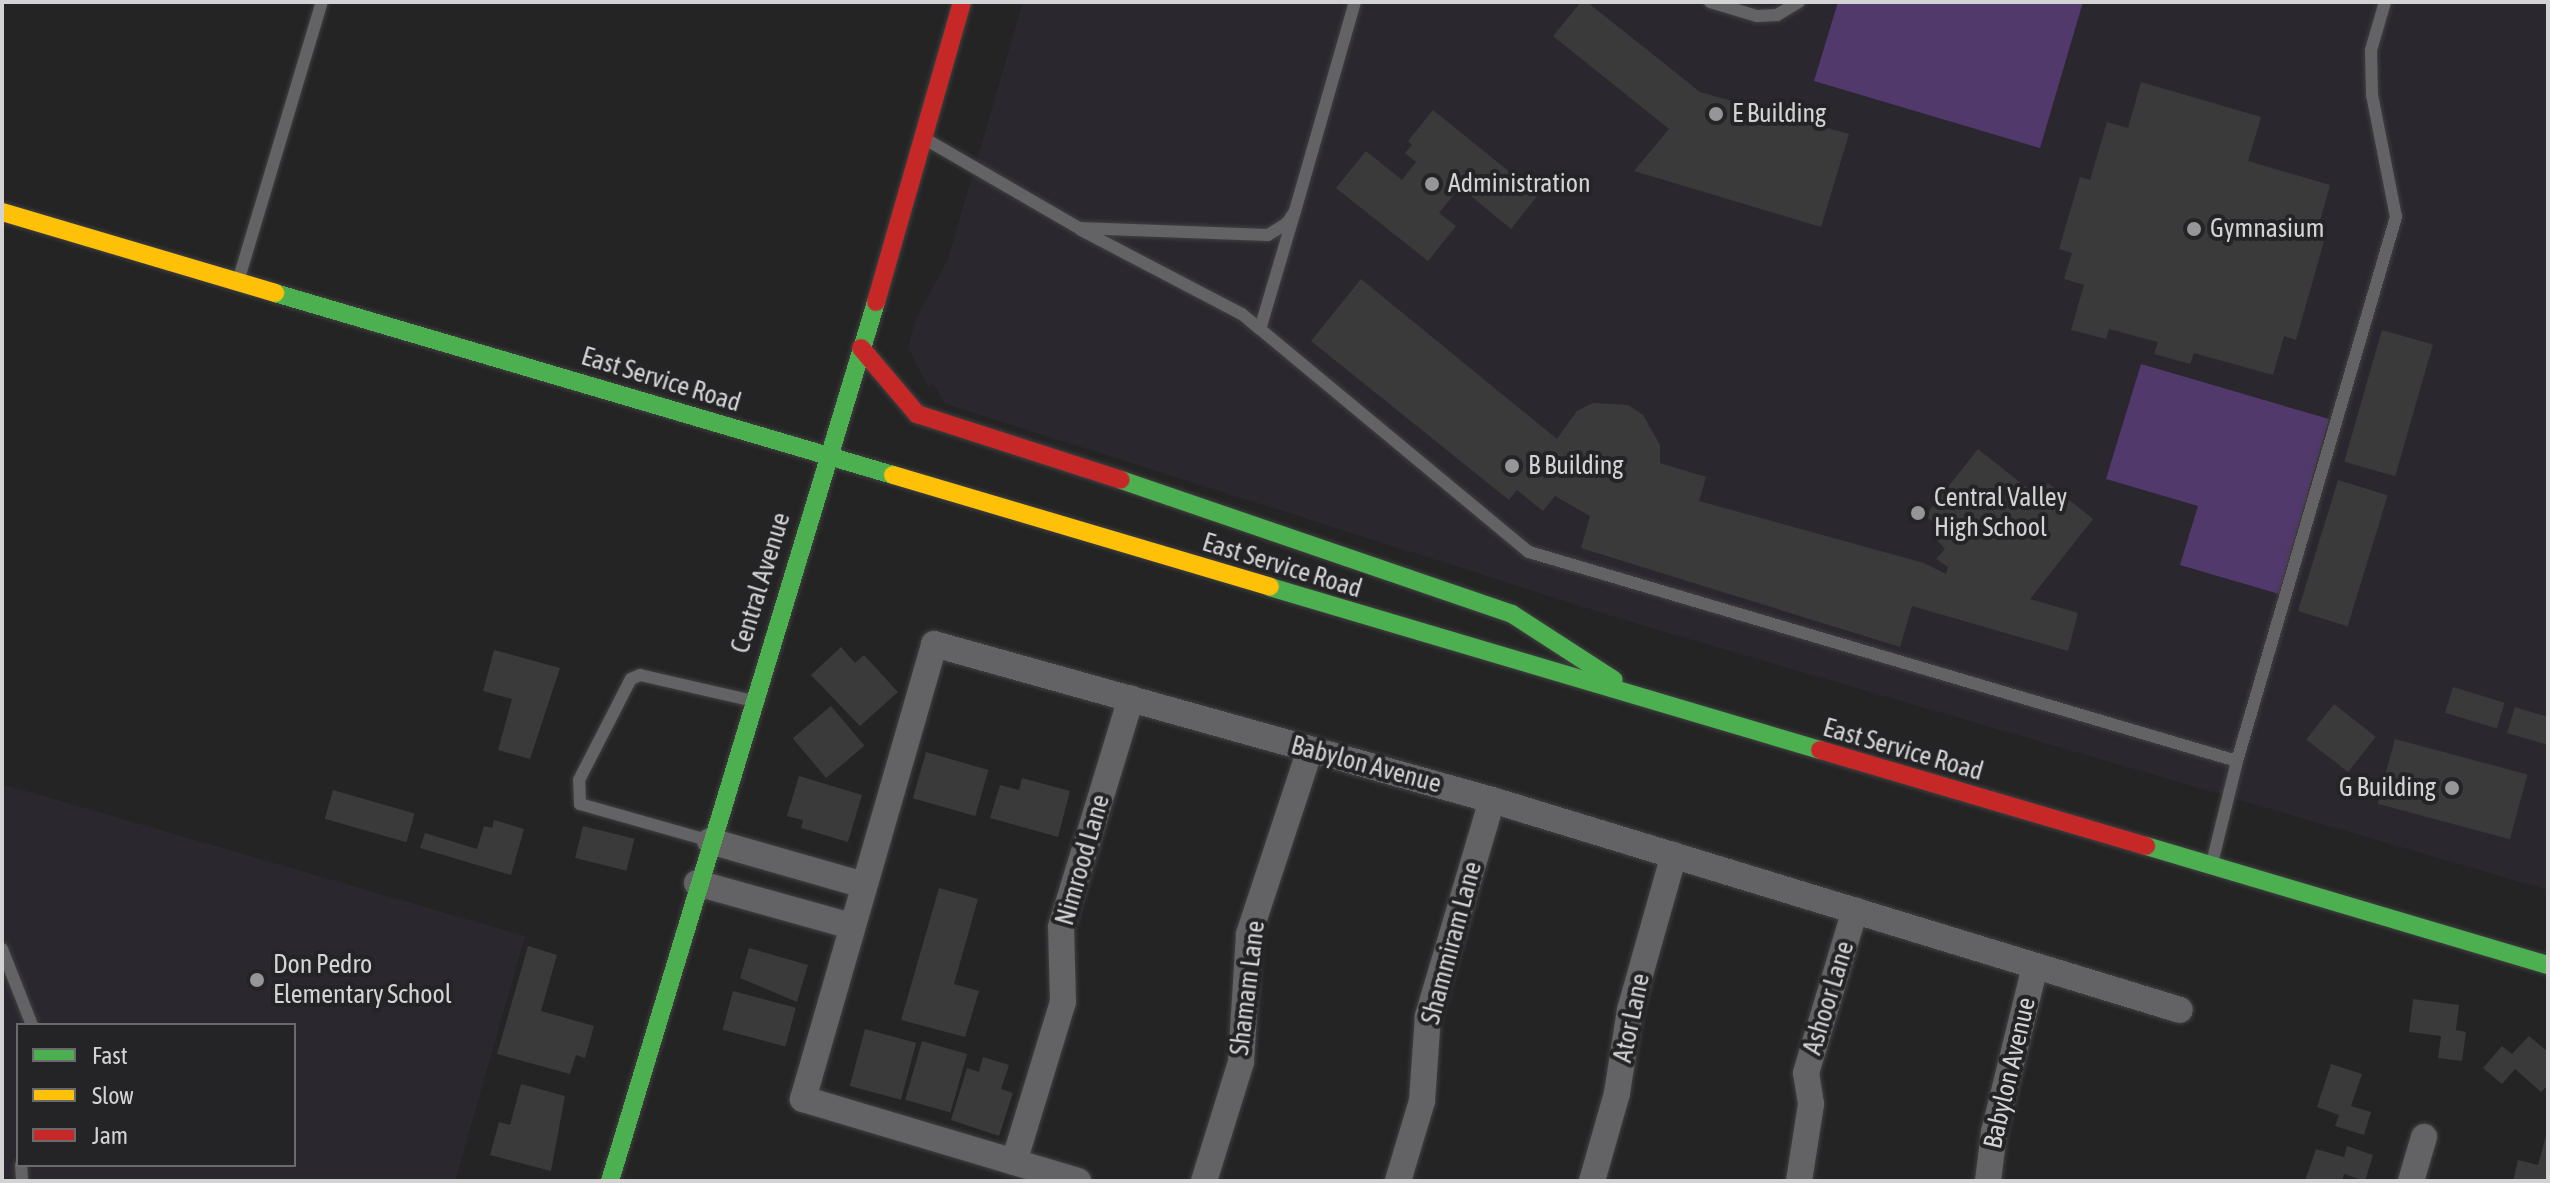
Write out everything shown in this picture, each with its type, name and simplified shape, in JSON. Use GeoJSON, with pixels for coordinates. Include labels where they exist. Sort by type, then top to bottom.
{"type":"FeatureCollection","features":[{"type":"Feature","properties":{"kind":"street","name":"Central Avenue"},"geometry":{"type":"LineString","coordinates":[[610,1181],[751,701],[924,138],[962,2]]}},
{"type":"Feature","properties":{"kind":"street","name":"East Service Road"},"geometry":{"type":"LineString","coordinates":[[2,212],[1648,702],[2212,863],[2548,965]]}},
{"type":"Feature","properties":{"kind":"street"},"geometry":{"type":"LineString","coordinates":[[861,348],[917,414],[1310,541],[1512,614],[1648,702]]}},
{"type":"Feature","properties":{"kind":"street","name":"Babylon Avenue"},"geometry":{"type":"LineString","coordinates":[[1078,1181],[803,1099],[934,644],[1492,800],[2180,1010]]}},
{"type":"Feature","properties":{"kind":"street","name":"Nimrood Lane"},"geometry":{"type":"LineString","coordinates":[[1014,1162],[1063,1002],[1061,927],[1131,698]]}},
{"type":"Feature","properties":{"kind":"street","name":"Shamam Lane"},"geometry":{"type":"LineString","coordinates":[[1204,1181],[1241,1062],[1249,934],[1310,750]]}},
{"type":"Feature","properties":{"kind":"street","name":"Shammiram Lane"},"geometry":{"type":"LineString","coordinates":[[1398,1181],[1422,1101],[1428,1016],[1492,800]]}},
{"type":"Feature","properties":{"kind":"street"},"geometry":{"type":"LineString","coordinates":[[710,841],[863,885]]}},
{"type":"Feature","properties":{"kind":"street","name":"Ator Lane"},"geometry":{"type":"LineString","coordinates":[[1592,1181],[1617,1093],[1630,1010],[1674,855]]}},
{"type":"Feature","properties":{"kind":"street"},"geometry":{"type":"LineString","coordinates":[[697,883],[851,926]]}},
{"type":"Feature","properties":{"kind":"street","name":"Ashoor Lane"},"geometry":{"type":"LineString","coordinates":[[1799,1181],[1811,1104],[1806,1073],[1855,910]]}},
{"type":"Feature","properties":{"kind":"street","name":"Babylon Avenue"},"geometry":{"type":"LineString","coordinates":[[1988,1181],[1994,1132],[2035,966]]}},
{"type":"Feature","properties":{"kind":"street"},"geometry":{"type":"LineString","coordinates":[[2411,1181],[2424,1137]]}},
{"type":"Feature","properties":{"kind":"lane"},"geometry":{"type":"LineString","coordinates":[[238,281],[322,2]]}},
{"type":"Feature","properties":{"kind":"lane"},"geometry":{"type":"LineString","coordinates":[[1260,329],[1355,2]]}},
{"type":"Feature","properties":{"kind":"lane"},"geometry":{"type":"LineString","coordinates":[[1710,2],[1757,16],[1777,15],[1799,2]]}},
{"type":"Feature","properties":{"kind":"lane"},"geometry":{"type":"LineString","coordinates":[[2212,863],[2237,761],[2396,217],[2372,95],[2371,50],[2385,2]]}},
{"type":"Feature","properties":{"kind":"lane"},"geometry":{"type":"LineString","coordinates":[[924,138],[1079,228],[1242,314],[1529,552],[2237,761]]}},
{"type":"Feature","properties":{"kind":"lane"},"geometry":{"type":"LineString","coordinates":[[1079,228],[1268,235],[1287,223],[1295,211]]}},
{"type":"Feature","properties":{"kind":"lane"},"geometry":{"type":"LineString","coordinates":[[710,841],[580,804],[579,780],[631,679],[640,675],[751,701]]}},
{"type":"Feature","properties":{"kind":"lane"},"geometry":{"type":"LineString","coordinates":[[2,949],[31,1023]]}},
{"type":"Feature","properties":{"kind":"shaded area","name":"Central Valley High School"},"geometry":{"type":"Polygon","coordinates":[[[1023,2],[2548,2],[2548,890],[1631,622],[946,404],[933,384],[928,386],[908,348],[915,321],[948,259],[1023,2]]]}},
{"type":"Feature","properties":{"kind":"shaded area"},"geometry":{"type":"Polygon","coordinates":[[[1838,2],[2083,2],[2040,148],[1814,81],[1838,2]]]}},
{"type":"Feature","properties":{"kind":"shaded area"},"geometry":{"type":"Polygon","coordinates":[[[2141,364],[2329,419],[2279,594],[2180,565],[2198,506],[2106,479],[2141,364]]]}},
{"type":"Feature","properties":{"kind":"shaded area","name":"Don Pedro Elementary School"},"geometry":{"type":"Polygon","coordinates":[[[2,784],[525,936],[455,1181],[2,1181],[2,784]]]}},
{"type":"Feature","properties":{"kind":"building","name":"E Building"},"geometry":{"type":"Polygon","coordinates":[[[1581,2],[1587,2],[1700,92],[1849,134],[1821,227],[1634,171],[1669,129],[1553,36],[1581,2]]]}},
{"type":"Feature","properties":{"kind":"building","name":"Gymnasium"},"geometry":{"type":"Polygon","coordinates":[[[2141,82],[2261,117],[2248,161],[2330,185],[2318,228],[2327,231],[2296,340],[2284,336],[2273,375],[2194,353],[2190,364],[2154,354],[2158,342],[2109,329],[2106,339],[2071,330],[2084,285],[2064,279],[2072,253],[2059,249],[2080,177],[2090,180],[2107,122],[2128,128],[2141,82]]]}},
{"type":"Feature","properties":{"kind":"building","name":"Administration"},"geometry":{"type":"Polygon","coordinates":[[[1433,110],[1538,195],[1511,229],[1460,187],[1439,213],[1456,226],[1428,261],[1336,188],[1366,151],[1402,180],[1416,162],[1405,153],[1412,145],[1408,141],[1433,110]]]}},
{"type":"Feature","properties":{"kind":"building","name":"B Building"},"geometry":{"type":"Polygon","coordinates":[[[1361,279],[1557,439],[1577,411],[1593,403],[1628,405],[1643,415],[1660,445],[1660,463],[1706,477],[1699,501],[1924,563],[1946,574],[1948,567],[1936,559],[1945,549],[1937,540],[1937,525],[1925,516],[1978,449],[2037,496],[2048,483],[2093,519],[2030,599],[2078,613],[2068,651],[1912,606],[1900,647],[1581,548],[1590,516],[1555,496],[1543,511],[1517,490],[1509,500],[1311,341],[1361,279]]]}},
{"type":"Feature","properties":{"kind":"building"},"geometry":{"type":"Polygon","coordinates":[[[2382,330],[2433,345],[2395,476],[2344,462],[2382,330]]]}},
{"type":"Feature","properties":{"kind":"building"},"geometry":{"type":"Polygon","coordinates":[[[2338,480],[2388,495],[2348,626],[2298,611],[2338,480]]]}},
{"type":"Feature","properties":{"kind":"building"},"geometry":{"type":"Polygon","coordinates":[[[841,647],[855,663],[864,655],[898,692],[860,726],[811,675],[841,647]]]}},
{"type":"Feature","properties":{"kind":"building"},"geometry":{"type":"Polygon","coordinates":[[[494,650],[560,668],[530,759],[498,750],[512,699],[483,691],[494,650]]]}},
{"type":"Feature","properties":{"kind":"building"},"geometry":{"type":"Polygon","coordinates":[[[2453,687],[2505,703],[2497,729],[2445,713],[2453,687]]]}},
{"type":"Feature","properties":{"kind":"building"},"geometry":{"type":"Polygon","coordinates":[[[2334,704],[2376,737],[2348,772],[2306,739],[2334,704]]]}},
{"type":"Feature","properties":{"kind":"building"},"geometry":{"type":"Polygon","coordinates":[[[831,706],[864,746],[826,778],[793,738],[831,706]]]}},
{"type":"Feature","properties":{"kind":"building"},"geometry":{"type":"Polygon","coordinates":[[[2515,707],[2548,717],[2548,745],[2507,733],[2515,707]]]}},
{"type":"Feature","properties":{"kind":"building","name":"G Building"},"geometry":{"type":"Polygon","coordinates":[[[2395,739],[2527,774],[2510,839],[2378,804],[2395,739]]]}},
{"type":"Feature","properties":{"kind":"building"},"geometry":{"type":"Polygon","coordinates":[[[926,752],[988,770],[975,816],[913,798],[926,752]]]}},
{"type":"Feature","properties":{"kind":"building"},"geometry":{"type":"Polygon","coordinates":[[[799,776],[862,795],[848,842],[801,828],[803,820],[787,816],[799,776]]]}},
{"type":"Feature","properties":{"kind":"building"},"geometry":{"type":"Polygon","coordinates":[[[1022,778],[1070,791],[1058,837],[990,818],[1000,785],[1019,790],[1022,778]]]}},
{"type":"Feature","properties":{"kind":"building"},"geometry":{"type":"Polygon","coordinates":[[[333,790],[415,813],[406,842],[325,819],[333,790]]]}},
{"type":"Feature","properties":{"kind":"building"},"geometry":{"type":"Polygon","coordinates":[[[494,820],[524,829],[511,875],[420,848],[425,833],[477,849],[484,826],[492,828],[494,820]]]}},
{"type":"Feature","properties":{"kind":"building"},"geometry":{"type":"Polygon","coordinates":[[[583,826],[634,839],[626,871],[575,858],[583,826]]]}},
{"type":"Feature","properties":{"kind":"building"},"geometry":{"type":"Polygon","coordinates":[[[939,888],[978,899],[954,984],[979,991],[965,1037],[901,1020],[939,888]]]}},
{"type":"Feature","properties":{"kind":"building"},"geometry":{"type":"Polygon","coordinates":[[[528,946],[557,955],[541,1011],[594,1026],[585,1058],[576,1055],[570,1074],[497,1054],[528,946]]]}},
{"type":"Feature","properties":{"kind":"building"},"geometry":{"type":"Polygon","coordinates":[[[749,948],[808,965],[797,1002],[740,978],[749,948]]]}},
{"type":"Feature","properties":{"kind":"building"},"geometry":{"type":"Polygon","coordinates":[[[733,991],[796,1008],[785,1046],[723,1030],[733,991]]]}},
{"type":"Feature","properties":{"kind":"building"},"geometry":{"type":"Polygon","coordinates":[[[2413,999],[2459,1005],[2456,1030],[2466,1032],[2462,1061],[2438,1058],[2441,1036],[2409,1032],[2413,999]]]}},
{"type":"Feature","properties":{"kind":"building"},"geometry":{"type":"Polygon","coordinates":[[[865,1029],[916,1043],[901,1100],[850,1086],[865,1029]]]}},
{"type":"Feature","properties":{"kind":"building"},"geometry":{"type":"Polygon","coordinates":[[[2529,1036],[2548,1052],[2548,1085],[2541,1092],[2515,1069],[2502,1084],[2483,1068],[2502,1046],[2512,1054],[2529,1036]]]}},
{"type":"Feature","properties":{"kind":"building"},"geometry":{"type":"Polygon","coordinates":[[[922,1041],[967,1054],[950,1113],[905,1100],[922,1041]]]}},
{"type":"Feature","properties":{"kind":"building"},"geometry":{"type":"Polygon","coordinates":[[[983,1057],[1009,1065],[1001,1089],[1013,1093],[999,1136],[951,1120],[967,1068],[979,1072],[983,1057]]]}},
{"type":"Feature","properties":{"kind":"building"},"geometry":{"type":"Polygon","coordinates":[[[2331,1064],[2362,1074],[2351,1106],[2371,1112],[2364,1135],[2335,1126],[2339,1115],[2317,1107],[2331,1064]]]}},
{"type":"Feature","properties":{"kind":"building"},"geometry":{"type":"Polygon","coordinates":[[[521,1084],[565,1096],[551,1171],[490,1155],[499,1122],[510,1125],[521,1084]]]}},
{"type":"Feature","properties":{"kind":"building"},"geometry":{"type":"Polygon","coordinates":[[[2548,1129],[2548,1180],[2513,1181],[2518,1160],[2538,1165],[2548,1129]]]}},
{"type":"Feature","properties":{"kind":"building"},"geometry":{"type":"Polygon","coordinates":[[[2347,1146],[2373,1155],[2365,1181],[2344,1174],[2342,1181],[2305,1181],[2316,1149],[2344,1157],[2347,1146]]]}},
{"type":"Feature","properties":{"kind":"traffic: fast"},"geometry":{"type":"LineString","coordinates":[[275,293],[893,475]]}},
{"type":"Feature","properties":{"kind":"traffic: fast"},"geometry":{"type":"LineString","coordinates":[[610,1181],[876,302]]}},
{"type":"Feature","properties":{"kind":"traffic: fast"},"geometry":{"type":"LineString","coordinates":[[1121,480],[1512,614],[1614,680]]}},
{"type":"Feature","properties":{"kind":"traffic: fast"},"geometry":{"type":"LineString","coordinates":[[1270,587],[1820,750]]}},
{"type":"Feature","properties":{"kind":"traffic: fast"},"geometry":{"type":"LineString","coordinates":[[2146,846],[2548,965]]}},
{"type":"Feature","properties":{"kind":"traffic: slow"},"geometry":{"type":"LineString","coordinates":[[2,212],[275,293]]}},
{"type":"Feature","properties":{"kind":"traffic: slow"},"geometry":{"type":"LineString","coordinates":[[893,475],[1270,587]]}},
{"type":"Feature","properties":{"kind":"traffic: jam"},"geometry":{"type":"LineString","coordinates":[[876,302],[962,2]]}},
{"type":"Feature","properties":{"kind":"traffic: jam"},"geometry":{"type":"LineString","coordinates":[[861,348],[917,414],[1121,480]]}},
{"type":"Feature","properties":{"kind":"traffic: jam"},"geometry":{"type":"LineString","coordinates":[[1820,750],[2146,846]]}},
{"type":"Feature","properties":{"kind":"place","name":"E Building"},"geometry":{"type":"Point","coordinates":[1716,114]}},
{"type":"Feature","properties":{"kind":"place","name":"Administration"},"geometry":{"type":"Point","coordinates":[1432,184]}},
{"type":"Feature","properties":{"kind":"place","name":"Gymnasium"},"geometry":{"type":"Point","coordinates":[2194,229]}},
{"type":"Feature","properties":{"kind":"place","name":"B Building"},"geometry":{"type":"Point","coordinates":[1512,466]}},
{"type":"Feature","properties":{"kind":"place","name":"Central Valley High School"},"geometry":{"type":"Point","coordinates":[1918,513]}},
{"type":"Feature","properties":{"kind":"place","name":"G Building"},"geometry":{"type":"Point","coordinates":[2452,788]}},
{"type":"Feature","properties":{"kind":"place","name":"Don Pedro Elementary School"},"geometry":{"type":"Point","coordinates":[257,980]}}]}
